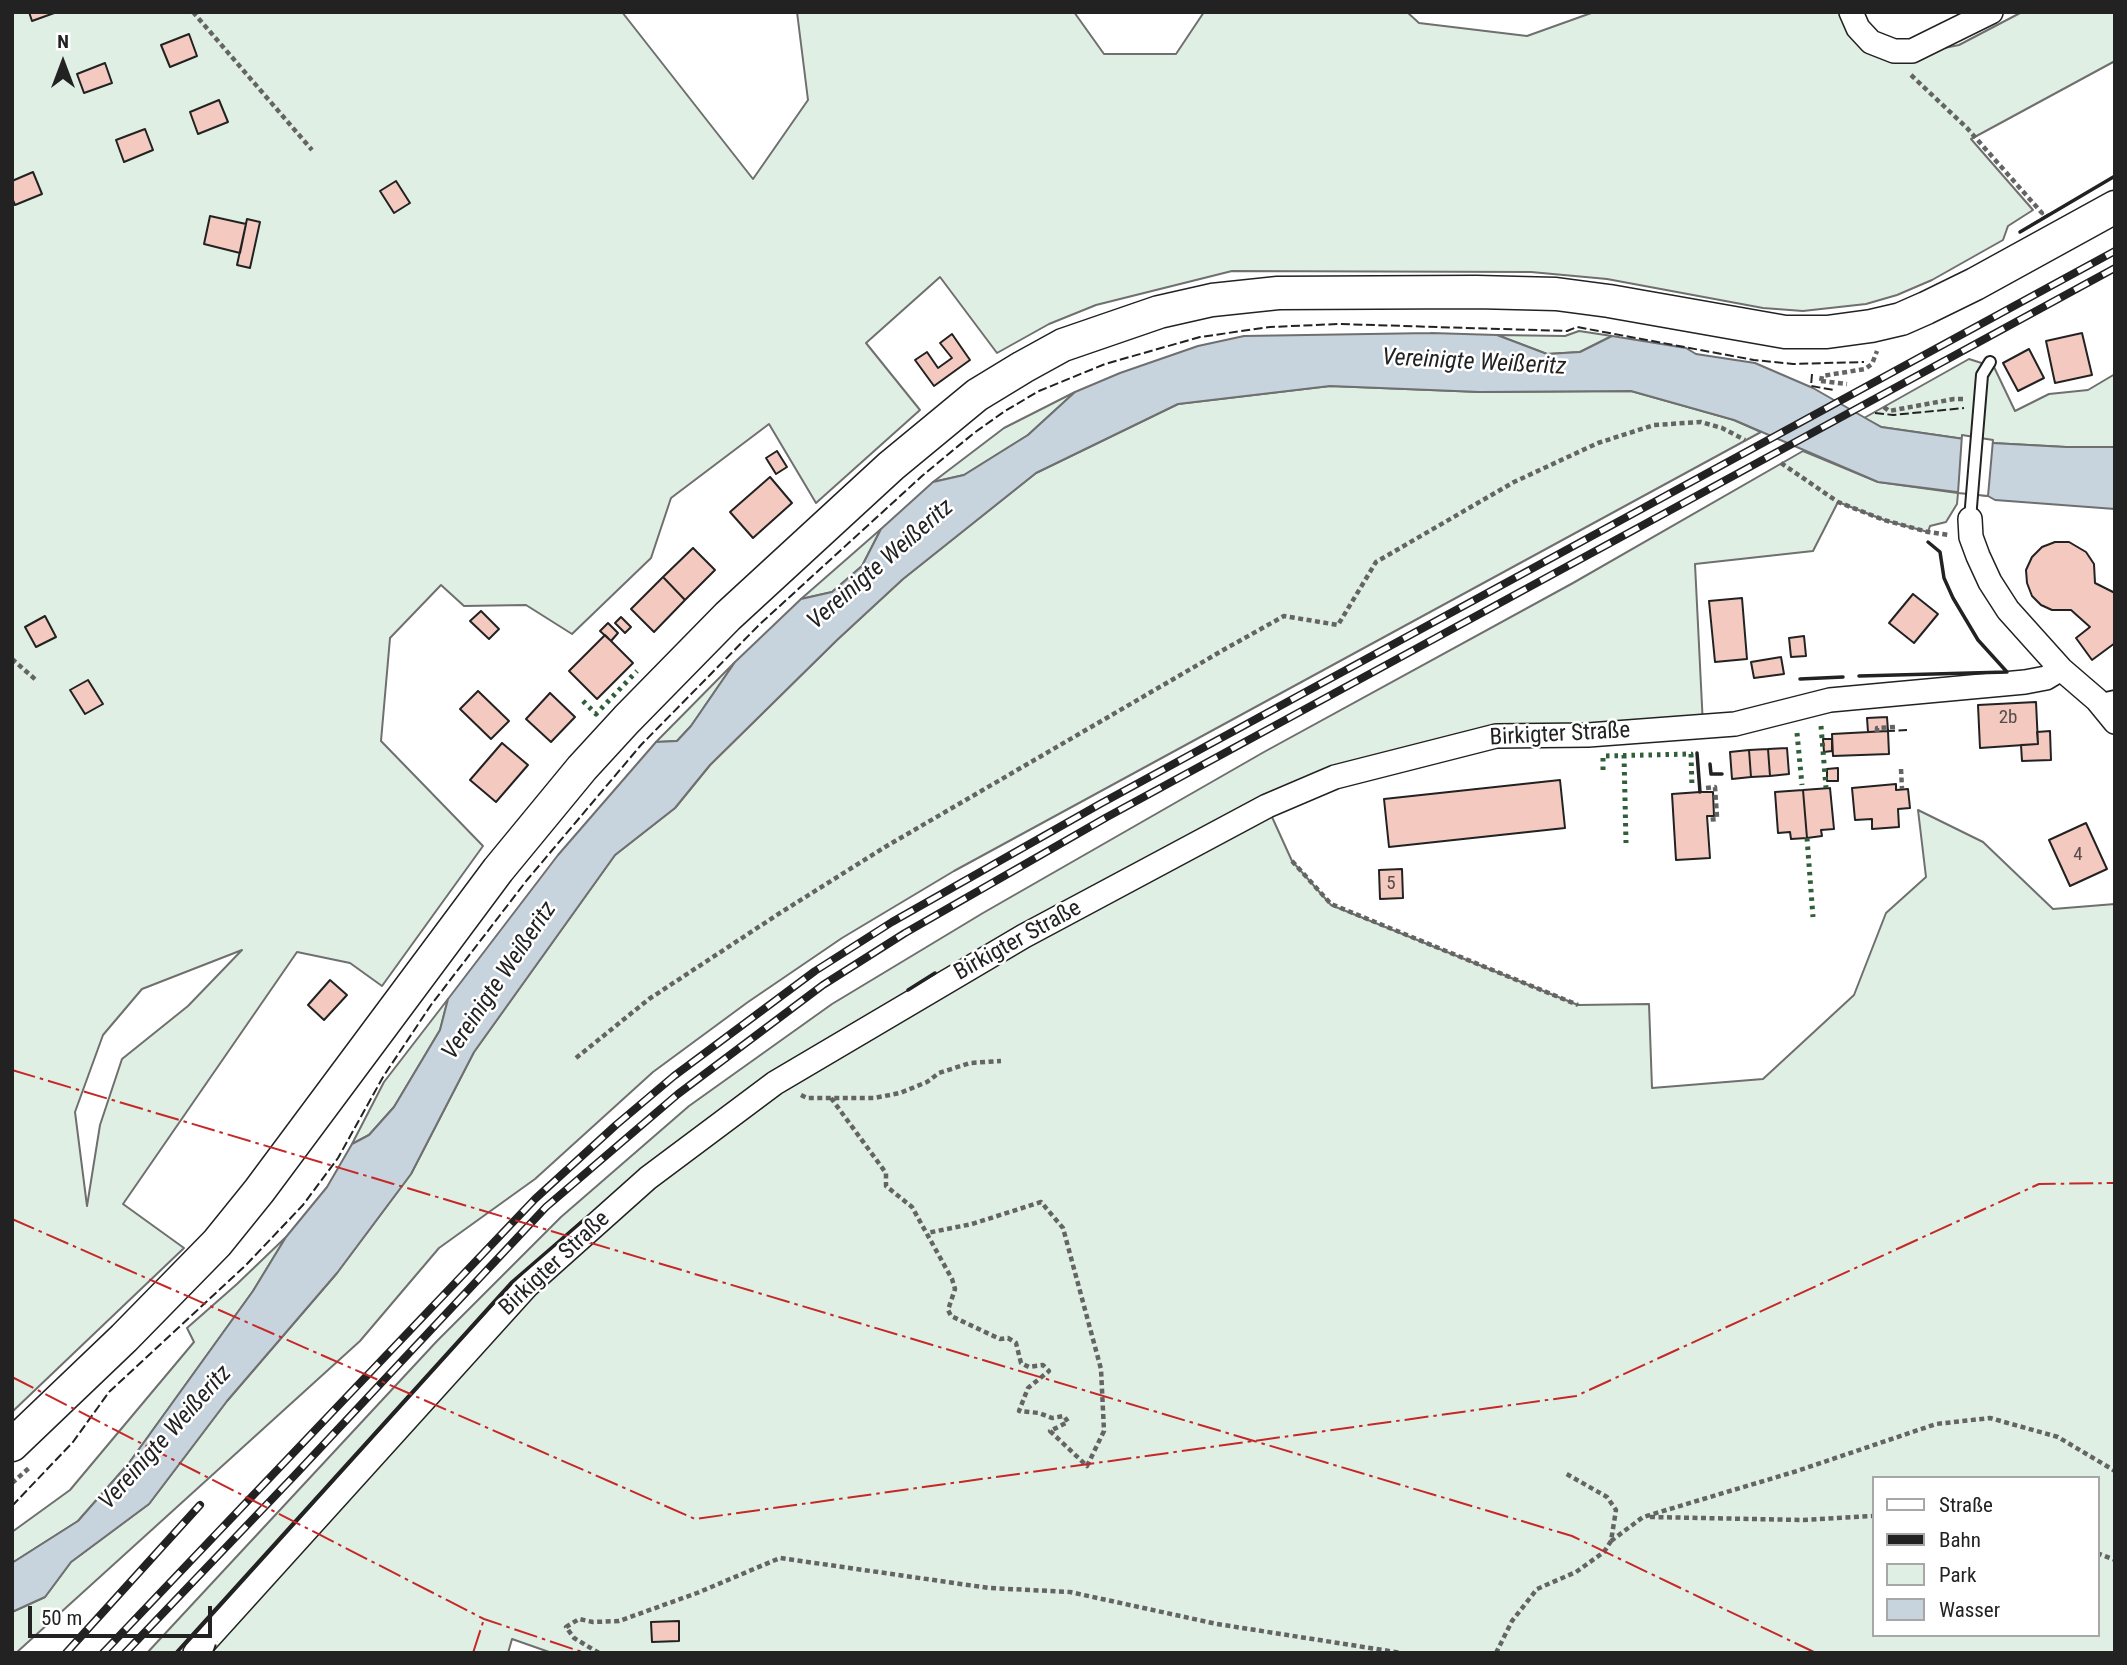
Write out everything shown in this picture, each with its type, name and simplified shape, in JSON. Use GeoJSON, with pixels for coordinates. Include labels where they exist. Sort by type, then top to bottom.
{"type":"FeatureCollection","features":[{"type":"Feature","properties":{"kind":"main road"},"geometry":{"type":"LineString","coordinates":[[24,1454],[124,1338],[217,1243],[498,870],[626,719],[728,616],[891,466],[977,395],[1023,367],[1063,345],[1159,312],[1212,300],[1278,293],[1556,294],[1785,332],[1827,332],[1871,326],[1901,318],[1938,302],[2115,207]]}},
{"type":"Feature","properties":{"kind":"street"},"geometry":{"type":"LineString","coordinates":[[1851,12],[1858,28],[1871,42],[1894,51],[1912,51],[1992,12]]}},
{"type":"Feature","properties":{"kind":"street"},"geometry":{"type":"LineString","coordinates":[[1970,528],[1990,582],[2008,610],[2061,668],[2106,698],[2115,722]]}},
{"type":"Feature","properties":{"kind":"street","name":"Birkigter Straße"},"geometry":{"type":"LineString","coordinates":[[195,1653],[527,1286],[648,1178],[775,1083],[1024,936],[1266,806],[1335,776],[1496,736],[1588,734],[1735,724],[1830,699],[2025,682],[2046,678],[2061,668]]}},
{"type":"Feature","properties":{"kind":"lane"},"geometry":{"type":"LineString","coordinates":[[1970,528],[1982,375],[1990,362]]}},
{"type":"Feature","properties":{"kind":"path"},"geometry":{"type":"LineString","coordinates":[[193,12],[313,150]]}},
{"type":"Feature","properties":{"kind":"path"},"geometry":{"type":"LineString","coordinates":[[1883,48],[1967,128],[2042,213]]}},
{"type":"Feature","properties":{"kind":"path"},"geometry":{"type":"LineString","coordinates":[[1847,384],[1821,381],[1822,376],[1865,369],[1877,355],[1877,348],[1866,350]]}},
{"type":"Feature","properties":{"kind":"path"},"geometry":{"type":"LineString","coordinates":[[1884,407],[1889,411],[1954,399],[1980,400]]}},
{"type":"Feature","properties":{"kind":"path"},"geometry":{"type":"LineString","coordinates":[[576,1058],[649,999],[803,898],[908,833],[1225,649],[1284,616],[1338,625],[1376,562],[1514,482],[1598,443],[1654,425],[1701,422],[1722,428],[1745,440]]}},
{"type":"Feature","properties":{"kind":"path"},"geometry":{"type":"LineString","coordinates":[[1781,463],[1838,502],[1872,515],[1928,533],[1970,528]]}},
{"type":"Feature","properties":{"kind":"path"},"geometry":{"type":"LineString","coordinates":[[12,659],[36,680]]}},
{"type":"Feature","properties":{"kind":"path"},"geometry":{"type":"LineString","coordinates":[[1877,732],[1877,728],[1896,727]]}},
{"type":"Feature","properties":{"kind":"path"},"geometry":{"type":"LineString","coordinates":[[1901,769],[1902,789]]}},
{"type":"Feature","properties":{"kind":"path"},"geometry":{"type":"LineString","coordinates":[[1706,788],[1715,787],[1717,817],[1707,820]]}},
{"type":"Feature","properties":{"kind":"path"},"geometry":{"type":"LineString","coordinates":[[1292,861],[1331,904],[1578,1005]]}},
{"type":"Feature","properties":{"kind":"path"},"geometry":{"type":"LineString","coordinates":[[775,1083],[807,1098],[874,1098],[900,1093],[927,1082],[946,1070],[970,1063],[1001,1060]]}},
{"type":"Feature","properties":{"kind":"path"},"geometry":{"type":"LineString","coordinates":[[831,1098],[886,1173],[886,1186],[912,1207],[926,1233],[953,1279],[954,1289],[948,1310],[951,1316],[992,1336],[1008,1338],[1016,1343],[1021,1363],[1029,1367],[1044,1365],[1049,1371],[1028,1388],[1019,1411],[1039,1413],[1052,1418],[1064,1416],[1068,1422],[1050,1431],[1087,1466],[1104,1431],[1101,1369],[1063,1228],[1041,1202],[972,1224],[926,1233]]}},
{"type":"Feature","properties":{"kind":"path"},"geometry":{"type":"LineString","coordinates":[[1496,1653],[1512,1621],[1537,1589],[1576,1572],[1604,1552],[1611,1541],[1643,1517],[1784,1475],[1936,1424],[1990,1418],[2058,1437],[2115,1471]]}},
{"type":"Feature","properties":{"kind":"path"},"geometry":{"type":"LineString","coordinates":[[12,1483],[24,1454]]}},
{"type":"Feature","properties":{"kind":"path"},"geometry":{"type":"LineString","coordinates":[[1565,1473],[1607,1497],[1612,1504],[1616,1510],[1611,1541]]}},
{"type":"Feature","properties":{"kind":"path"},"geometry":{"type":"LineString","coordinates":[[1643,1517],[1803,1520],[1871,1516]]}},
{"type":"Feature","properties":{"kind":"path"},"geometry":{"type":"LineString","coordinates":[[599,1653],[574,1638],[566,1627],[579,1619],[593,1622],[619,1621],[780,1558],[989,1588],[1070,1592],[1217,1624],[1402,1653]]}},
{"type":"Feature","properties":{"kind":"green space"},"geometry":{"type":"Polygon","coordinates":[[[12,12],[622,12],[753,179],[808,100],[797,12],[1074,12],[1104,54],[1176,54],[1204,12],[1407,12],[1419,23],[1527,36],[1594,12],[1844,12],[1904,56],[1959,45],[2022,12],[2115,12],[2115,61],[1971,139],[2033,210],[2008,226],[2003,240],[1932,280],[1897,295],[1866,304],[1803,311],[1763,308],[1607,279],[1531,272],[1232,271],[1096,305],[1049,324],[997,353],[940,277],[866,343],[920,410],[816,503],[769,424],[671,498],[651,558],[572,634],[526,605],[464,606],[441,585],[390,638],[381,741],[483,846],[382,986],[350,963],[297,952],[123,1204],[184,1248],[12,1412],[12,12]],[[242,950],[142,989],[103,1035],[75,1112],[87,1206],[100,1125],[122,1059],[188,1006],[242,950]]]}},
{"type":"Feature","properties":{"kind":"green space"},"geometry":{"type":"Polygon","coordinates":[[[1579,331],[1612,336],[1580,352],[1547,354],[1497,335],[1565,336],[1579,331]]]}},
{"type":"Feature","properties":{"kind":"green space"},"geometry":{"type":"Polygon","coordinates":[[[1969,359],[1994,367],[2015,411],[2049,394],[2088,390],[2115,374],[2115,447],[1992,443],[1881,427],[1864,418],[1969,359]]]}},
{"type":"Feature","properties":{"kind":"green space"},"geometry":{"type":"Polygon","coordinates":[[[1330,386],[1480,392],[1631,391],[1734,420],[1761,432],[954,871],[842,938],[748,1002],[653,1072],[535,1179],[439,1248],[360,1341],[16,1653],[12,1653],[12,1612],[45,1597],[71,1562],[149,1504],[227,1401],[337,1273],[411,1174],[474,1052],[615,855],[675,808],[710,765],[837,640],[903,579],[1036,473],[1178,404],[1330,386]]]}},
{"type":"Feature","properties":{"kind":"green space"},"geometry":{"type":"Polygon","coordinates":[[[1075,392],[1028,435],[964,475],[933,482],[1004,428],[1075,392]]]}},
{"type":"Feature","properties":{"kind":"green space"},"geometry":{"type":"Polygon","coordinates":[[[1803,451],[1878,482],[1958,493],[1957,504],[1946,522],[1930,526],[1928,532],[1884,520],[1838,502],[1813,551],[1695,564],[1703,726],[1496,736],[1267,806],[1292,861],[1331,905],[1578,1005],[1649,1004],[1652,1088],[1763,1079],[1854,995],[1886,913],[1926,877],[1918,810],[1983,842],[2053,909],[2115,904],[2115,1653],[552,1653],[512,1639],[508,1653],[147,1653],[437,1341],[561,1217],[689,1106],[832,1004],[983,913],[1264,752],[1573,583],[1803,451]]]}},
{"type":"Feature","properties":{"kind":"green space"},"geometry":{"type":"Polygon","coordinates":[[[881,529],[862,566],[832,592],[801,599],[881,529]]]}},
{"type":"Feature","properties":{"kind":"green space"},"geometry":{"type":"Polygon","coordinates":[[[735,662],[691,726],[677,741],[656,742],[735,662]]]}},
{"type":"Feature","properties":{"kind":"green space"},"geometry":{"type":"Polygon","coordinates":[[[448,999],[440,1030],[394,1107],[369,1135],[352,1144],[384,1082],[448,999]]]}},
{"type":"Feature","properties":{"kind":"green space"},"geometry":{"type":"Polygon","coordinates":[[[286,1237],[253,1291],[129,1463],[78,1521],[12,1563],[12,1532],[70,1490],[194,1342],[187,1328],[286,1237]]]}},
{"type":"Feature","properties":{"kind":"water","name":"Vereinigte Weißeritz"},"geometry":{"type":"Polygon","coordinates":[[[1431,333],[1497,335],[1547,354],[1580,352],[1612,336],[1686,348],[1696,354],[1755,363],[1813,388],[1881,427],[1992,443],[2115,447],[2115,509],[1995,500],[1988,496],[1878,482],[1734,420],[1631,391],[1480,392],[1330,386],[1178,404],[1036,473],[903,579],[710,765],[675,808],[615,855],[474,1052],[411,1174],[337,1273],[227,1401],[149,1504],[71,1562],[45,1597],[12,1612],[12,1563],[78,1521],[129,1463],[253,1291],[286,1237],[327,1187],[352,1144],[369,1135],[394,1107],[440,1030],[448,999],[558,855],[656,742],[677,741],[691,726],[735,662],[801,599],[832,592],[862,566],[881,529],[933,482],[964,475],[1028,435],[1075,392],[1120,373],[1198,346],[1244,336],[1431,333]]]}},
{"type":"Feature","properties":{"kind":"pier"},"geometry":{"type":"Polygon","coordinates":[[[1962,435],[1993,440],[1988,496],[1958,493],[1962,435]]]}},
{"type":"Feature","properties":{"kind":"building"},"geometry":{"type":"Polygon","coordinates":[[[29,12],[57,12],[32,21],[29,12]]]}},
{"type":"Feature","properties":{"kind":"building"},"geometry":{"type":"Polygon","coordinates":[[[189,34],[197,56],[170,67],[161,45],[189,34]]]}},
{"type":"Feature","properties":{"kind":"building"},"geometry":{"type":"Polygon","coordinates":[[[105,63],[112,83],[84,93],[77,74],[105,63]]]}},
{"type":"Feature","properties":{"kind":"building"},"geometry":{"type":"Polygon","coordinates":[[[219,100],[228,122],[198,134],[190,112],[219,100]]]}},
{"type":"Feature","properties":{"kind":"building"},"geometry":{"type":"Polygon","coordinates":[[[145,129],[153,150],[124,162],[116,140],[145,129]]]}},
{"type":"Feature","properties":{"kind":"building"},"geometry":{"type":"Polygon","coordinates":[[[33,172],[42,194],[15,205],[12,198],[12,181],[33,172]]]}},
{"type":"Feature","properties":{"kind":"building"},"geometry":{"type":"Polygon","coordinates":[[[396,181],[410,203],[394,213],[380,191],[396,181]]]}},
{"type":"Feature","properties":{"kind":"building"},"geometry":{"type":"Polygon","coordinates":[[[210,216],[246,224],[240,253],[204,244],[210,216]]]}},
{"type":"Feature","properties":{"kind":"building"},"geometry":{"type":"Polygon","coordinates":[[[247,219],[260,222],[250,268],[237,265],[247,219]]]}},
{"type":"Feature","properties":{"kind":"building"},"geometry":{"type":"Polygon","coordinates":[[[2082,333],[2092,375],[2055,383],[2046,341],[2082,333]]]}},
{"type":"Feature","properties":{"kind":"building"},"geometry":{"type":"Polygon","coordinates":[[[952,334],[970,360],[934,386],[915,360],[927,352],[938,368],[952,358],[940,343],[952,334]]]}},
{"type":"Feature","properties":{"kind":"building"},"geometry":{"type":"Polygon","coordinates":[[[2029,349],[2044,378],[2018,391],[2003,363],[2029,349]]]}},
{"type":"Feature","properties":{"kind":"building"},"geometry":{"type":"Polygon","coordinates":[[[777,451],[787,467],[776,474],[766,458],[777,451]]]}},
{"type":"Feature","properties":{"kind":"building"},"geometry":{"type":"Polygon","coordinates":[[[770,477],[792,503],[753,538],[730,512],[770,477]]]}},
{"type":"Feature","properties":{"kind":"building"},"geometry":{"type":"Polygon","coordinates":[[[2055,542],[2069,542],[2086,552],[2094,564],[2095,583],[2115,593],[2115,643],[2092,660],[2076,638],[2090,627],[2071,610],[2052,610],[2041,605],[2032,596],[2027,583],[2026,570],[2032,557],[2042,547],[2055,542]]]}},
{"type":"Feature","properties":{"kind":"building"},"geometry":{"type":"Polygon","coordinates":[[[693,548],[715,570],[685,600],[663,577],[693,548]]]}},
{"type":"Feature","properties":{"kind":"building"},"geometry":{"type":"Polygon","coordinates":[[[663,577],[685,600],[654,632],[631,609],[663,577]]]}},
{"type":"Feature","properties":{"kind":"building"},"geometry":{"type":"Polygon","coordinates":[[[1913,594],[1938,614],[1914,643],[1889,623],[1913,594]]]}},
{"type":"Feature","properties":{"kind":"building"},"geometry":{"type":"Polygon","coordinates":[[[1742,598],[1747,659],[1715,662],[1709,601],[1742,598]]]}},
{"type":"Feature","properties":{"kind":"building"},"geometry":{"type":"Polygon","coordinates":[[[481,611],[499,629],[489,639],[470,621],[481,611]]]}},
{"type":"Feature","properties":{"kind":"building"},"geometry":{"type":"Polygon","coordinates":[[[45,616],[56,637],[36,647],[25,627],[45,616]]]}},
{"type":"Feature","properties":{"kind":"building"},"geometry":{"type":"Polygon","coordinates":[[[621,617],[631,627],[625,633],[615,623],[621,617]]]}},
{"type":"Feature","properties":{"kind":"building"},"geometry":{"type":"Polygon","coordinates":[[[608,623],[618,633],[611,641],[600,631],[608,623]]]}},
{"type":"Feature","properties":{"kind":"building"},"geometry":{"type":"Polygon","coordinates":[[[605,635],[633,663],[597,699],[569,671],[605,635]]]}},
{"type":"Feature","properties":{"kind":"building"},"geometry":{"type":"Polygon","coordinates":[[[1804,636],[1806,656],[1791,657],[1789,638],[1804,636]]]}},
{"type":"Feature","properties":{"kind":"building"},"geometry":{"type":"Polygon","coordinates":[[[1781,657],[1784,674],[1754,678],[1751,662],[1781,657]]]}},
{"type":"Feature","properties":{"kind":"building"},"geometry":{"type":"Polygon","coordinates":[[[88,680],[103,704],[85,714],[70,690],[88,680]]]}},
{"type":"Feature","properties":{"kind":"building"},"geometry":{"type":"Polygon","coordinates":[[[478,691],[509,721],[491,739],[460,709],[478,691]]]}},
{"type":"Feature","properties":{"kind":"building"},"geometry":{"type":"Polygon","coordinates":[[[550,693],[575,717],[551,742],[526,719],[550,693]]]}},
{"type":"Feature","properties":{"kind":"building"},"geometry":{"type":"Polygon","coordinates":[[[2036,702],[2038,744],[1980,748],[1978,705],[2036,702]]]}},
{"type":"Feature","properties":{"kind":"building"},"geometry":{"type":"Polygon","coordinates":[[[1887,717],[1888,731],[1868,732],[1867,718],[1887,717]]]}},
{"type":"Feature","properties":{"kind":"building"},"geometry":{"type":"Polygon","coordinates":[[[1888,731],[1889,754],[1833,756],[1832,734],[1888,731]]]}},
{"type":"Feature","properties":{"kind":"building"},"geometry":{"type":"Polygon","coordinates":[[[2050,731],[2051,760],[2022,761],[2021,745],[2038,744],[2037,732],[2050,731]]]}},
{"type":"Feature","properties":{"kind":"building"},"geometry":{"type":"Polygon","coordinates":[[[1823,739],[1832,739],[1832,751],[1824,752],[1823,739]]]}},
{"type":"Feature","properties":{"kind":"building"},"geometry":{"type":"Polygon","coordinates":[[[502,743],[528,765],[496,802],[470,780],[502,743]]]}},
{"type":"Feature","properties":{"kind":"building"},"geometry":{"type":"Polygon","coordinates":[[[1787,748],[1789,774],[1770,776],[1768,749],[1787,748]]]}},
{"type":"Feature","properties":{"kind":"building"},"geometry":{"type":"Polygon","coordinates":[[[1768,749],[1770,776],[1751,777],[1749,750],[1768,749]]]}},
{"type":"Feature","properties":{"kind":"building"},"geometry":{"type":"Polygon","coordinates":[[[1749,750],[1751,777],[1732,779],[1730,752],[1749,750]]]}},
{"type":"Feature","properties":{"kind":"building"},"geometry":{"type":"Polygon","coordinates":[[[1838,768],[1838,781],[1827,781],[1827,769],[1838,768]]]}},
{"type":"Feature","properties":{"kind":"building"},"geometry":{"type":"Polygon","coordinates":[[[1560,780],[1565,828],[1389,847],[1384,799],[1560,780]]]}},
{"type":"Feature","properties":{"kind":"building"},"geometry":{"type":"Polygon","coordinates":[[[1896,784],[1896,790],[1908,789],[1910,808],[1898,809],[1899,827],[1872,829],[1872,819],[1855,820],[1852,788],[1896,784]]]}},
{"type":"Feature","properties":{"kind":"building"},"geometry":{"type":"Polygon","coordinates":[[[1830,788],[1834,829],[1821,830],[1822,836],[1807,838],[1803,790],[1830,788]]]}},
{"type":"Feature","properties":{"kind":"building"},"geometry":{"type":"Polygon","coordinates":[[[1803,790],[1807,838],[1791,839],[1790,832],[1778,833],[1775,792],[1803,790]]]}},
{"type":"Feature","properties":{"kind":"building"},"geometry":{"type":"Polygon","coordinates":[[[1713,792],[1714,816],[1707,816],[1710,858],[1676,860],[1672,794],[1713,792]]]}},
{"type":"Feature","properties":{"kind":"building"},"geometry":{"type":"Polygon","coordinates":[[[2086,823],[2107,869],[2070,886],[2049,840],[2086,823]]]}},
{"type":"Feature","properties":{"kind":"building"},"geometry":{"type":"Polygon","coordinates":[[[1402,869],[1403,898],[1380,899],[1379,870],[1402,869]]]}},
{"type":"Feature","properties":{"kind":"building"},"geometry":{"type":"Polygon","coordinates":[[[330,980],[347,995],[324,1020],[308,1005],[330,980]]]}},
{"type":"Feature","properties":{"kind":"building"},"geometry":{"type":"Polygon","coordinates":[[[679,1621],[679,1641],[652,1642],[651,1622],[679,1621]]]}},
{"type":"Feature","properties":{"kind":"railway"},"geometry":{"type":"LineString","coordinates":[[103,1653],[535,1199],[674,1076],[815,971],[892,922],[1100,804],[2115,251]]}},
{"type":"Feature","properties":{"kind":"railway"},"geometry":{"type":"LineString","coordinates":[[125,1653],[546,1207],[678,1094],[823,985],[905,933],[1107,817],[2115,268]]}},
{"type":"Feature","properties":{"kind":"railway"},"geometry":{"type":"LineString","coordinates":[[66,1653],[200,1505]]}},
{"type":"Feature","properties":{"kind":"hedge"},"geometry":{"type":"LineString","coordinates":[[583,701],[596,714],[637,671]]}},
{"type":"Feature","properties":{"kind":"hedge"},"geometry":{"type":"LineString","coordinates":[[1821,726],[1826,788]]}},
{"type":"Feature","properties":{"kind":"hedge"},"geometry":{"type":"LineString","coordinates":[[1797,733],[1802,785]]}},
{"type":"Feature","properties":{"kind":"hedge"},"geometry":{"type":"LineString","coordinates":[[1603,770],[1603,756],[1691,754],[1692,788]]}},
{"type":"Feature","properties":{"kind":"hedge"},"geometry":{"type":"LineString","coordinates":[[1624,755],[1626,843]]}},
{"type":"Feature","properties":{"kind":"hedge"},"geometry":{"type":"LineString","coordinates":[[1807,838],[1813,917]]}},
{"type":"Feature","properties":{"kind":"fence"},"geometry":{"type":"LineString","coordinates":[[2020,232],[2049,214]]}},
{"type":"Feature","properties":{"kind":"fence"},"geometry":{"type":"LineString","coordinates":[[12,1506],[73,1442],[109,1392],[246,1265],[303,1205],[338,1158],[383,1077],[431,1005],[527,880],[641,745],[760,624],[922,476],[1005,411],[1039,391],[1105,364],[1200,337],[1270,327],[1339,324],[1567,331],[1577,327],[1754,360],[1793,364],[1864,362]]}},
{"type":"Feature","properties":{"kind":"fence"},"geometry":{"type":"LineString","coordinates":[[1812,374],[1811,386],[1834,390]]}},
{"type":"Feature","properties":{"kind":"fence"},"geometry":{"type":"LineString","coordinates":[[1875,413],[1893,415],[1964,408]]}},
{"type":"Feature","properties":{"kind":"fence"},"geometry":{"type":"LineString","coordinates":[[1888,729],[1907,730]]}},
{"type":"Feature","properties":{"kind":"fence"},"geometry":{"type":"LineString","coordinates":[[213,1653],[217,1641]]}},
{"type":"Feature","properties":{"kind":"wall"},"geometry":{"type":"LineString","coordinates":[[2020,232],[2115,176]]}},
{"type":"Feature","properties":{"kind":"wall"},"geometry":{"type":"LineString","coordinates":[[1859,676],[2007,672],[1978,640],[1944,578],[1940,552],[1928,542]]}},
{"type":"Feature","properties":{"kind":"wall"},"geometry":{"type":"LineString","coordinates":[[1800,679],[1843,677]]}},
{"type":"Feature","properties":{"kind":"wall"},"geometry":{"type":"LineString","coordinates":[[1697,753],[1700,792]]}},
{"type":"Feature","properties":{"kind":"wall"},"geometry":{"type":"LineString","coordinates":[[1710,764],[1711,774],[1722,774]]}},
{"type":"Feature","properties":{"kind":"wall"},"geometry":{"type":"LineString","coordinates":[[908,990],[935,973]]}},
{"type":"Feature","properties":{"kind":"wall"},"geometry":{"type":"LineString","coordinates":[[176,1653],[512,1282],[586,1218]]}},
{"type":"Feature","properties":{"kind":"power"},"geometry":{"type":"LineString","coordinates":[[12,1070],[1572,1536],[1816,1653]]}},
{"type":"Feature","properties":{"kind":"power"},"geometry":{"type":"LineString","coordinates":[[12,1219],[695,1519],[1576,1396],[2039,1184],[2115,1183]]}},
{"type":"Feature","properties":{"kind":"power"},"geometry":{"type":"LineString","coordinates":[[12,1377],[484,1619],[585,1653]]}},
{"type":"Feature","properties":{"kind":"power"},"geometry":{"type":"LineString","coordinates":[[473,1653],[484,1619]]}}]}
